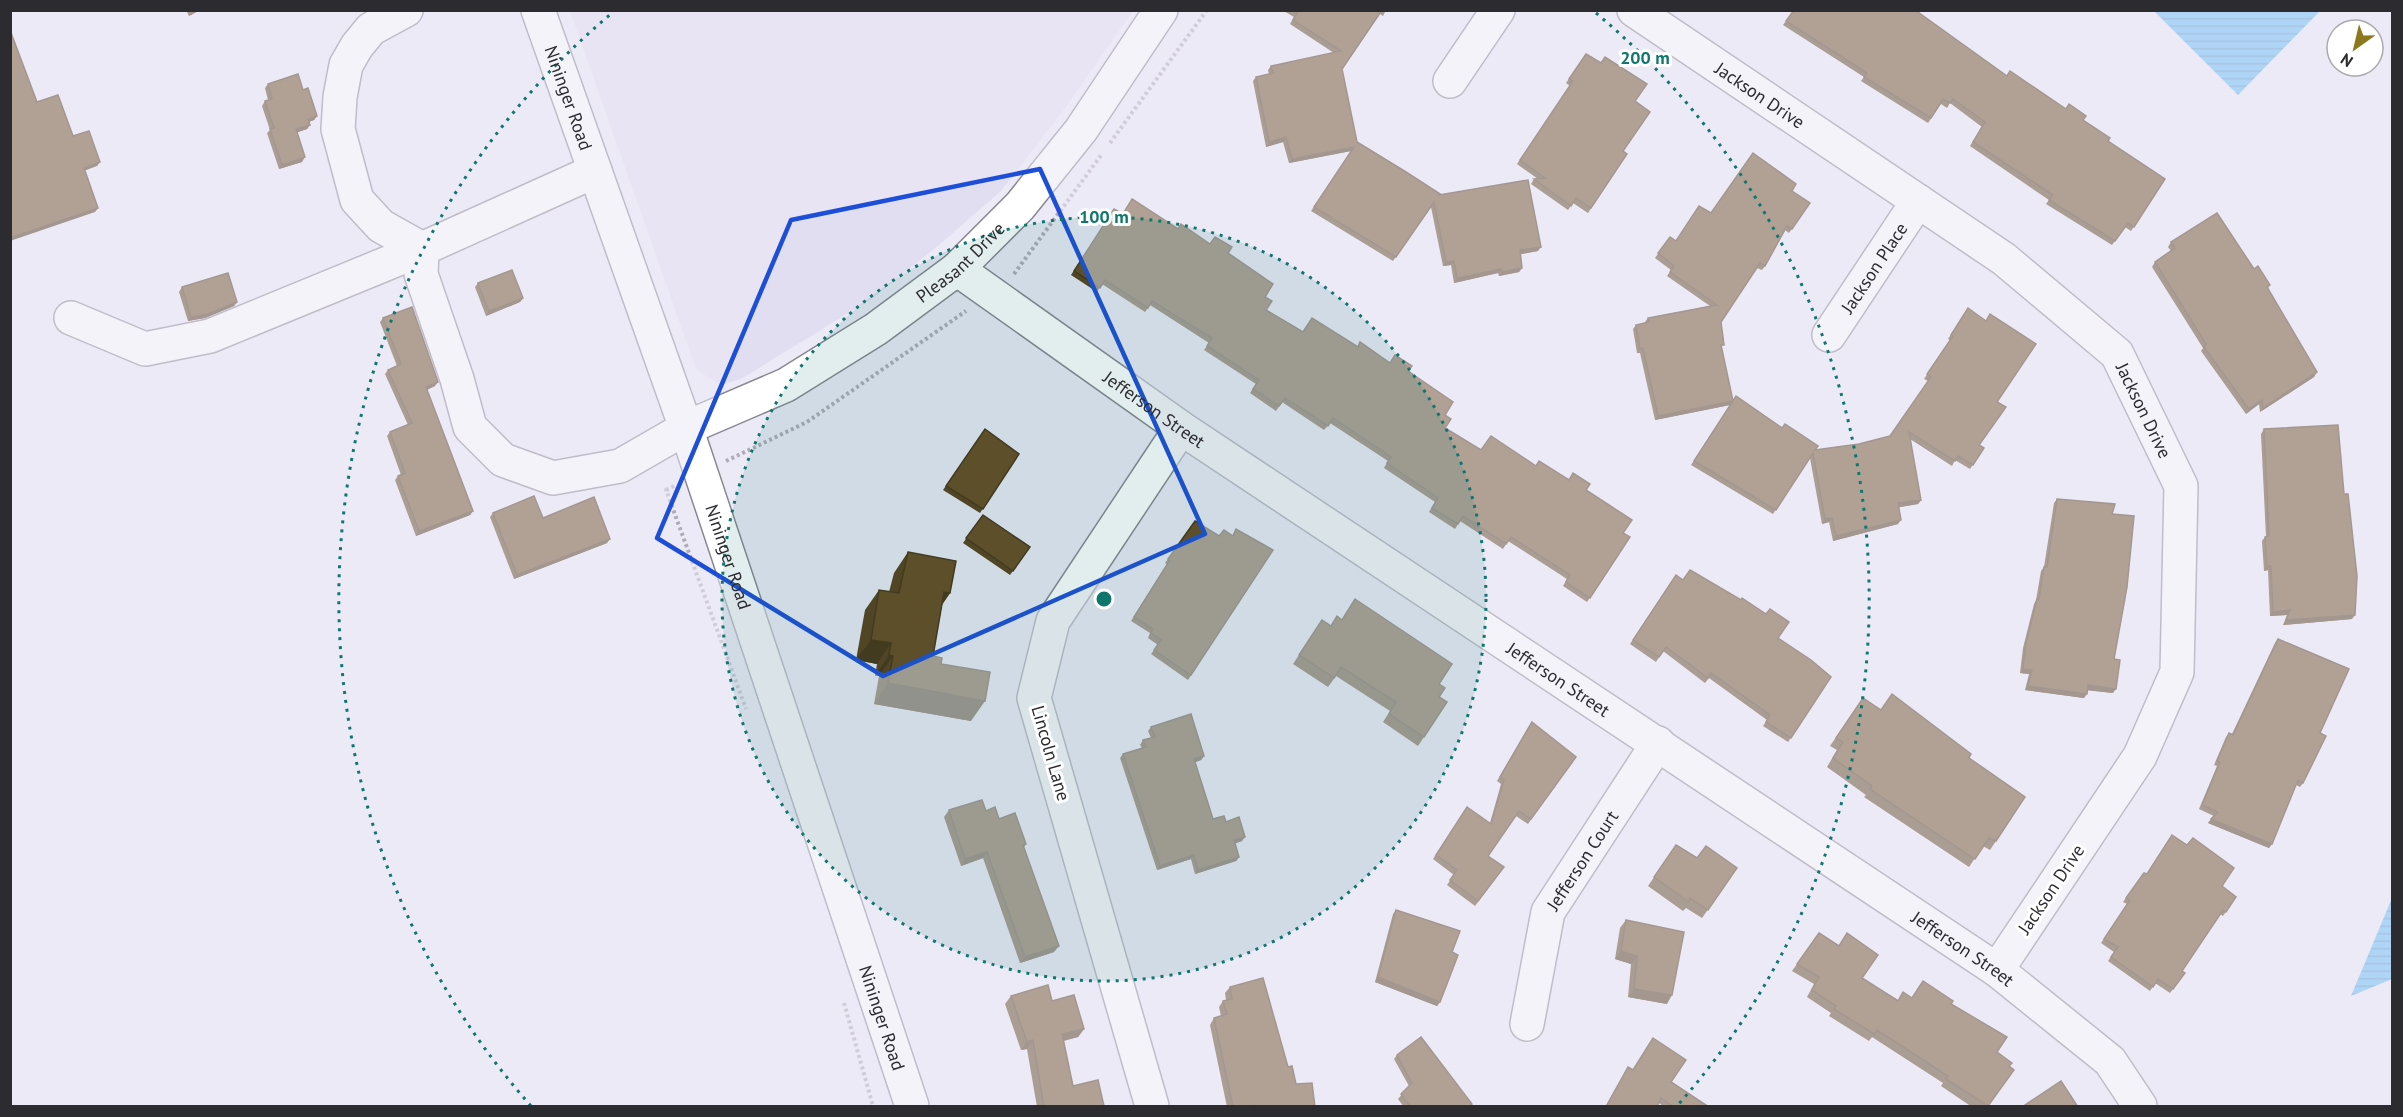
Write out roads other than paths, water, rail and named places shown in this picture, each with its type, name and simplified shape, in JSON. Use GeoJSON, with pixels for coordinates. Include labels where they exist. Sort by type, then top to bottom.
{"type":"FeatureCollection","features":[{"type":"Feature","properties":{"kind":"street"},"geometry":{"type":"LineString","coordinates":[[406,10],[371,29],[357,46],[346,65],[340,97],[338,129],[357,201],[381,226],[422,249]]}},
{"type":"Feature","properties":{"kind":"street","name":"Nininger Road"},"geometry":{"type":"LineString","coordinates":[[538,10],[686,428],[912,1107]]}},
{"type":"Feature","properties":{"kind":"street","name":"Pleasant Drive"},"geometry":{"type":"LineString","coordinates":[[422,249],[421,274],[457,379],[470,428],[503,460],[553,478],[620,466],[686,428],[786,386],[876,329],[957,269],[1020,206],[1081,130],[1161,10]]}},
{"type":"Feature","properties":{"kind":"street"},"geometry":{"type":"LineString","coordinates":[[1450,81],[1498,10]]}},
{"type":"Feature","properties":{"kind":"street","name":"Jackson Drive"},"geometry":{"type":"LineString","coordinates":[[1634,10],[2004,259],[2117,354],[2181,486],[2177,672],[2140,756],[1997,970]]}},
{"type":"Feature","properties":{"kind":"street"},"geometry":{"type":"LineString","coordinates":[[70,318],[145,349],[210,336],[422,249],[595,171]]}},
{"type":"Feature","properties":{"kind":"street","name":"Jackson Place"},"geometry":{"type":"LineString","coordinates":[[1829,335],[1918,201]]}},
{"type":"Feature","properties":{"kind":"street","name":"Jefferson Street"},"geometry":{"type":"LineString","coordinates":[[957,269],[1181,428],[1997,970],[2110,1061],[2140,1107]]}},
{"type":"Feature","properties":{"kind":"street","name":"Lincoln Lane"},"geometry":{"type":"LineString","coordinates":[[1152,1107],[1034,698],[1053,621],[1181,428]]}},
{"type":"Feature","properties":{"kind":"street","name":"Jefferson Court"},"geometry":{"type":"LineString","coordinates":[[1527,1024],[1548,912],[1658,743]]}},
{"type":"Feature","properties":{"kind":"water"},"geometry":{"type":"Polygon","coordinates":[[[2154,11],[2320,11],[2238,95],[2154,11]]]}},
{"type":"Feature","properties":{"kind":"water"},"geometry":{"type":"Polygon","coordinates":[[[2392,898],[2392,979],[2351,996],[2392,898]]]}}]}
